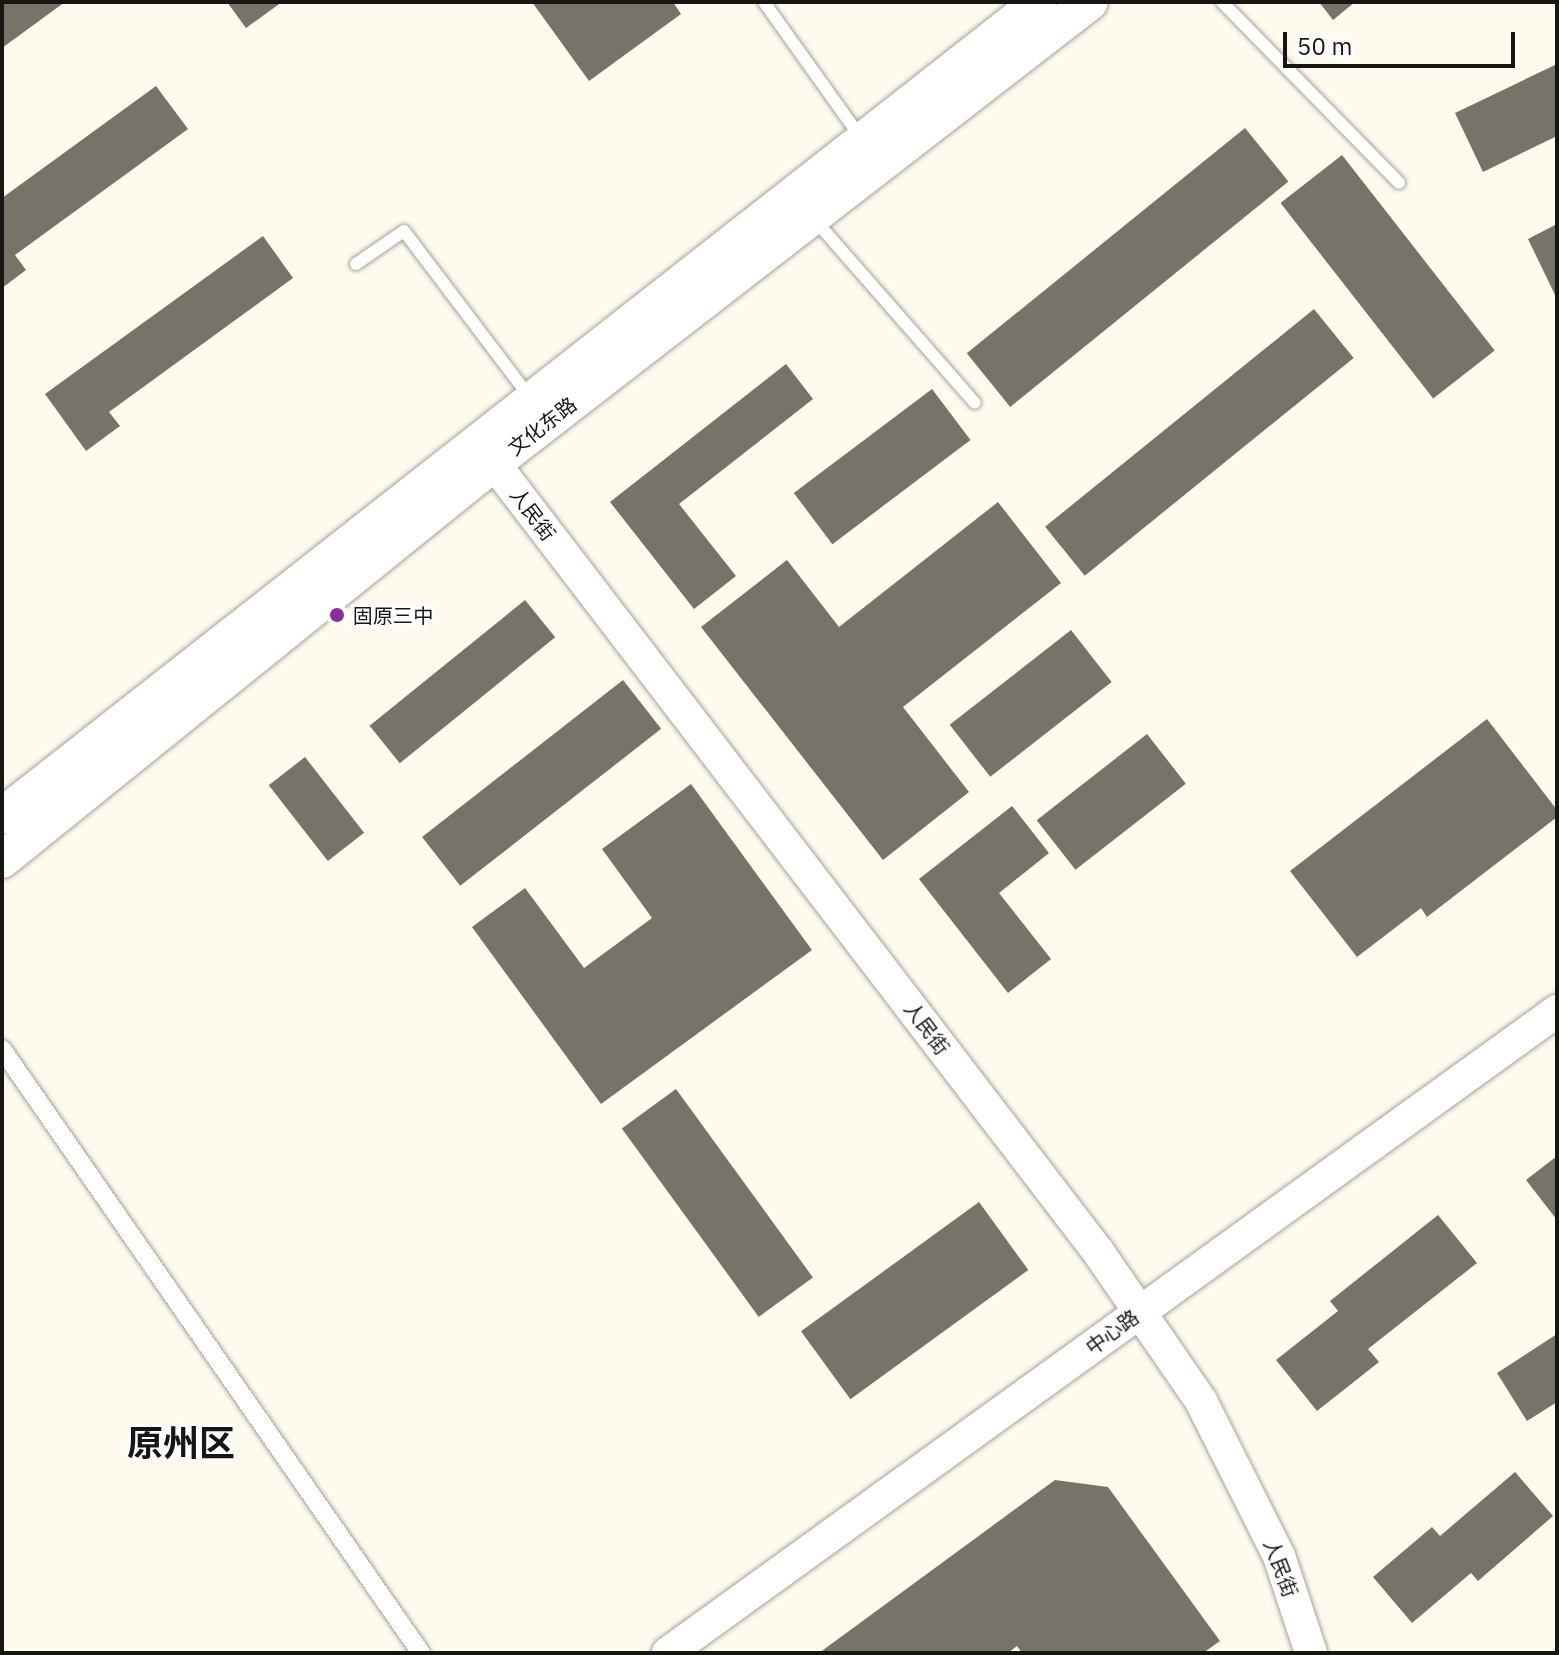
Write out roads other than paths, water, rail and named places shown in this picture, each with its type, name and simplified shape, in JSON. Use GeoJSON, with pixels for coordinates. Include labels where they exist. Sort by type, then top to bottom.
{"type":"FeatureCollection","features":[{"type":"Feature","properties":{"kind":"main road","name":"文化东路"},"geometry":{"type":"LineString","coordinates":[[2,816],[541,410],[862,140],[1039,2]]}},
{"type":"Feature","properties":{"kind":"main road","name":"文化东路"},"geometry":{"type":"LineString","coordinates":[[541,410],[812,217],[1090,2]]}},
{"type":"Feature","properties":{"kind":"main road","name":"文化东路"},"geometry":{"type":"LineString","coordinates":[[2,860],[486,453]]}},
{"type":"Feature","properties":{"kind":"street","name":"人民街"},"geometry":{"type":"LineString","coordinates":[[486,453],[1140,1312],[1201,1401],[1279,1556],[1311,1653]]}},
{"type":"Feature","properties":{"kind":"street","name":"中心路"},"geometry":{"type":"LineString","coordinates":[[668,1653],[1557,1011]]}},
{"type":"Feature","properties":{"kind":"street"},"geometry":{"type":"LineString","coordinates":[[2,1049],[421,1653]]}},
{"type":"Feature","properties":{"kind":"lane"},"geometry":{"type":"LineString","coordinates":[[764,2],[862,140]]}},
{"type":"Feature","properties":{"kind":"lane"},"geometry":{"type":"LineString","coordinates":[[1222,2],[1399,183]]}},
{"type":"Feature","properties":{"kind":"lane"},"geometry":{"type":"LineString","coordinates":[[812,217],[975,403]]}},
{"type":"Feature","properties":{"kind":"lane"},"geometry":{"type":"LineString","coordinates":[[356,264],[404,231],[541,410]]}},
{"type":"Feature","properties":{"kind":"place","name":"固原三中"},"geometry":{"type":"Point","coordinates":[337,615]}},
{"type":"Feature","properties":{"kind":"district","name":"原州区"},"geometry":{"type":"Point","coordinates":[181,1443]}}]}
